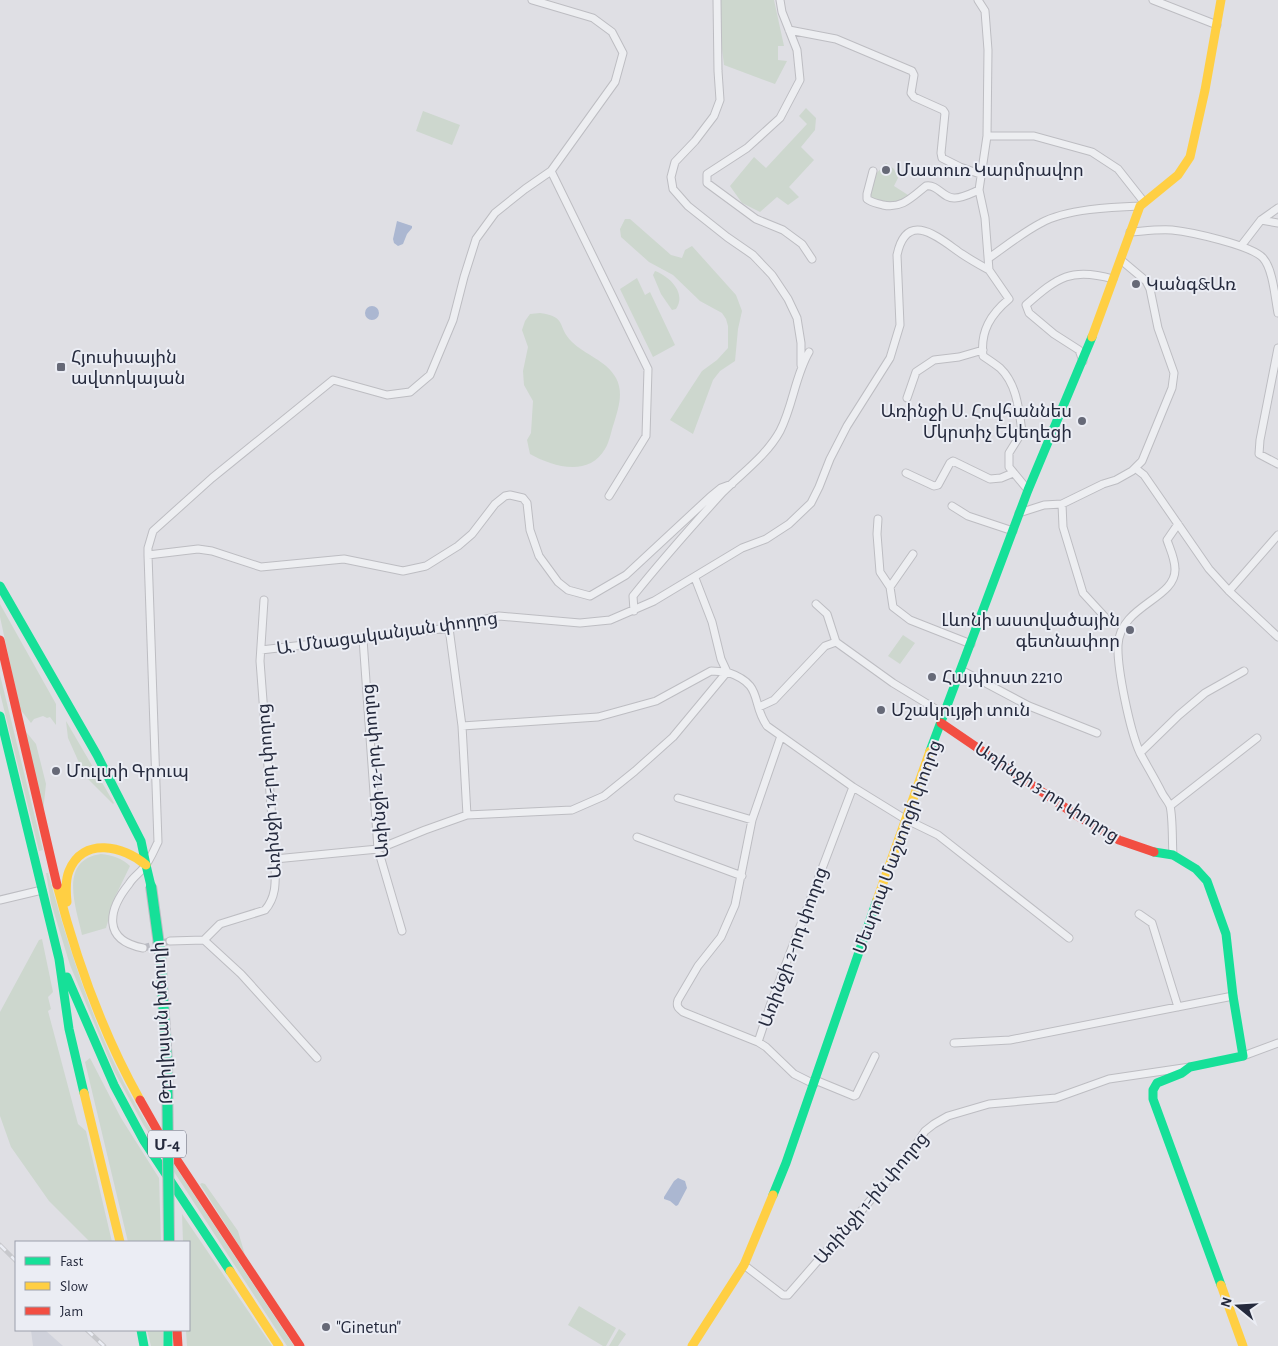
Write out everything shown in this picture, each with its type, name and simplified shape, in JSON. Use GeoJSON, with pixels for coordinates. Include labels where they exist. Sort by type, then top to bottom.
{"type":"FeatureCollection","features":[{"type":"Feature","properties":{"kind":"main road"},"geometry":{"type":"LineString","coordinates":[[1142,204],[1178,175],[1190,157],[1205,90],[1221,0]]}},
{"type":"Feature","properties":{"kind":"main road","name":"Մեսրոպ Մաշտոցի փողոց"},"geometry":{"type":"LineString","coordinates":[[692,1346],[744,1265],[786,1162],[905,819],[1028,490],[1083,361],[1142,204]]}},
{"type":"Feature","properties":{"kind":"main road","name":"Թբիլիսյան խճուղի"},"geometry":{"type":"LineString","coordinates":[[0,586],[97,755],[141,841],[151,886],[160,952],[167,1063],[169,1241]]}},
{"type":"Feature","properties":{"kind":"main road","name":"Մ-4"},"geometry":{"type":"LineString","coordinates":[[0,640],[67,924],[99,1013],[140,1100],[157,1130],[300,1346]]}},
{"type":"Feature","properties":{"kind":"main road","name":"Մ-4"},"geometry":{"type":"LineString","coordinates":[[0,716],[59,959],[92,1038],[126,1109],[154,1156],[279,1346]]}},
{"type":"Feature","properties":{"kind":"main road","name":"Առինջի 3-րդ փողոց"},"geometry":{"type":"LineString","coordinates":[[943,718],[1076,815],[1119,840],[1158,853],[1173,855],[1196,868],[1207,881],[1226,934],[1233,996],[1243,1056]]}},
{"type":"Feature","properties":{"kind":"main road"},"geometry":{"type":"LineString","coordinates":[[67,924],[66,883],[70,868],[80,856],[100,848],[112,848],[123,850],[146,866]]}},
{"type":"Feature","properties":{"kind":"main road"},"geometry":{"type":"LineString","coordinates":[[35,861],[39,865],[44,865],[50,858]]}},
{"type":"Feature","properties":{"kind":"main road"},"geometry":{"type":"LineString","coordinates":[[59,959],[69,1028],[120,1241]]}},
{"type":"Feature","properties":{"kind":"main road","name":"Առինջի 1-ին փողոց"},"geometry":{"type":"LineString","coordinates":[[1190,1067],[1243,1056]]}},
{"type":"Feature","properties":{"kind":"main road"},"geometry":{"type":"LineString","coordinates":[[1190,1067],[1182,1073],[1157,1083],[1153,1090],[1152,1099],[1244,1346]]}},
{"type":"Feature","properties":{"kind":"main road"},"geometry":{"type":"LineString","coordinates":[[140,1331],[144,1346]]}},
{"type":"Feature","properties":{"kind":"main road"},"geometry":{"type":"LineString","coordinates":[[168,1331],[168,1346]]}},
{"type":"Feature","properties":{"kind":"main road"},"geometry":{"type":"LineString","coordinates":[[177,1331],[178,1346]]}},
{"type":"Feature","properties":{"kind":"street"},"geometry":{"type":"LineString","coordinates":[[143,948],[129,945],[121,940],[113,928],[114,913],[118,900],[129,882],[146,866],[158,842],[148,555],[153,531],[212,478],[333,380],[387,395],[410,392],[430,375],[453,320],[476,239],[495,213],[551,171],[615,82],[623,54],[612,32],[593,18],[532,0]]}},
{"type":"Feature","properties":{"kind":"street"},"geometry":{"type":"LineString","coordinates":[[634,611],[633,596],[684,534],[748,470],[780,431],[798,381],[801,365],[801,343],[797,318],[788,299],[772,275],[753,255],[726,237],[695,212],[672,189],[671,177],[675,162],[714,116],[720,100],[717,0]]}},
{"type":"Feature","properties":{"kind":"street"},"geometry":{"type":"LineString","coordinates":[[780,0],[782,12],[797,50],[800,80],[780,118],[747,148],[707,174],[707,183],[756,219],[782,230],[802,244],[812,259]]}},
{"type":"Feature","properties":{"kind":"street"},"geometry":{"type":"LineString","coordinates":[[978,0],[985,10],[988,50],[987,136],[979,190],[985,218],[989,270],[1009,298],[997,309],[988,324],[982,341],[982,350],[983,356],[1001,369],[1012,385],[1022,432],[1009,453],[1009,468],[1028,490]]}},
{"type":"Feature","properties":{"kind":"street"},"geometry":{"type":"LineString","coordinates":[[1153,0],[1217,25]]}},
{"type":"Feature","properties":{"kind":"street"},"geometry":{"type":"LineString","coordinates":[[789,30],[836,39],[912,71],[914,75],[911,93],[914,97],[945,113],[942,158],[980,174]]}},
{"type":"Feature","properties":{"kind":"street"},"geometry":{"type":"LineString","coordinates":[[987,136],[1034,136],[1092,152],[1118,169],[1142,204],[1064,214],[1042,222],[989,258]]}},
{"type":"Feature","properties":{"kind":"street"},"geometry":{"type":"LineString","coordinates":[[551,171],[648,369],[646,436],[609,496]]}},
{"type":"Feature","properties":{"kind":"street"},"geometry":{"type":"LineString","coordinates":[[873,171],[867,199],[870,202],[888,206],[905,204],[926,186],[935,187],[948,197],[955,198],[979,190]]}},
{"type":"Feature","properties":{"kind":"street"},"geometry":{"type":"LineString","coordinates":[[1241,246],[1261,220],[1278,208]]}},
{"type":"Feature","properties":{"kind":"street"},"geometry":{"type":"LineString","coordinates":[[1261,220],[1278,223]]}},
{"type":"Feature","properties":{"kind":"street","name":"Ա. Մնացականյան փողոց"},"geometry":{"type":"LineString","coordinates":[[261,650],[449,628],[499,616],[580,623],[610,620],[654,602],[742,548],[766,539],[789,524],[811,503],[847,426],[890,358],[900,325],[897,255],[903,238],[910,232],[921,230],[933,233],[989,270]]}},
{"type":"Feature","properties":{"kind":"street"},"geometry":{"type":"LineString","coordinates":[[1130,232],[1172,230],[1254,250],[1264,259],[1270,272],[1278,313]]}},
{"type":"Feature","properties":{"kind":"street"},"geometry":{"type":"LineString","coordinates":[[1020,513],[1044,505],[1062,504],[1103,484],[1116,480],[1135,468],[1142,461],[1172,388],[1174,373],[1158,328],[1150,289],[1146,281],[1121,260]]}},
{"type":"Feature","properties":{"kind":"street"},"geometry":{"type":"LineString","coordinates":[[1083,361],[1079,350],[1054,334],[1029,313],[1026,304],[1060,278],[1072,275],[1094,274],[1114,279]]}},
{"type":"Feature","properties":{"kind":"street"},"geometry":{"type":"LineString","coordinates":[[1278,348],[1259,454],[1278,464]]}},
{"type":"Feature","properties":{"kind":"street"},"geometry":{"type":"LineString","coordinates":[[907,398],[916,372],[934,360],[958,357],[982,350]]}},
{"type":"Feature","properties":{"kind":"street"},"geometry":{"type":"LineString","coordinates":[[801,365],[809,352]]}},
{"type":"Feature","properties":{"kind":"street"},"geometry":{"type":"LineString","coordinates":[[906,473],[934,486],[938,485],[953,461],[990,479],[1001,478],[1013,473]]}},
{"type":"Feature","properties":{"kind":"street"},"geometry":{"type":"LineString","coordinates":[[1135,468],[1144,475],[1209,569],[1229,591],[1278,637]]}},
{"type":"Feature","properties":{"kind":"street"},"geometry":{"type":"LineString","coordinates":[[148,555],[198,549],[212,551],[261,568],[344,559],[403,571],[419,568],[437,560],[458,546],[472,534],[495,504],[505,496],[510,495],[523,498],[527,503],[530,530],[539,556],[558,582],[568,590],[590,596],[626,575],[710,497],[721,488],[732,484]]}},
{"type":"Feature","properties":{"kind":"street"},"geometry":{"type":"LineString","coordinates":[[1062,504],[1063,527],[1083,593],[1104,617]]}},
{"type":"Feature","properties":{"kind":"street"},"geometry":{"type":"LineString","coordinates":[[952,506],[968,516],[1013,532]]}},
{"type":"Feature","properties":{"kind":"street"},"geometry":{"type":"LineString","coordinates":[[878,518],[877,534],[880,572],[890,587],[893,607],[910,620],[971,644]]}},
{"type":"Feature","properties":{"kind":"street"},"geometry":{"type":"LineString","coordinates":[[1173,855],[1170,806],[1134,740],[1120,671],[1118,645],[1124,625],[1133,614],[1171,583],[1175,566],[1167,540],[1178,524]]}},
{"type":"Feature","properties":{"kind":"street"},"geometry":{"type":"LineString","coordinates":[[1229,591],[1278,535]]}},
{"type":"Feature","properties":{"kind":"street"},"geometry":{"type":"LineString","coordinates":[[890,587],[913,554]]}},
{"type":"Feature","properties":{"kind":"street"},"geometry":{"type":"LineString","coordinates":[[695,578],[712,622],[721,659],[727,672]]}},
{"type":"Feature","properties":{"kind":"street","name":"Առինջի 14-րդ փողոց"},"geometry":{"type":"LineString","coordinates":[[204,940],[220,924],[266,910],[275,892],[275,859],[261,671],[264,600]]}},
{"type":"Feature","properties":{"kind":"street"},"geometry":{"type":"LineString","coordinates":[[816,604],[827,614],[836,642],[943,718]]}},
{"type":"Feature","properties":{"kind":"street"},"geometry":{"type":"LineString","coordinates":[[449,628],[462,726],[467,815]]}},
{"type":"Feature","properties":{"kind":"street","name":"Առինջի 12-րդ փողոց"},"geometry":{"type":"LineString","coordinates":[[363,639],[378,849],[402,931]]}},
{"type":"Feature","properties":{"kind":"street"},"geometry":{"type":"LineString","coordinates":[[760,707],[774,700],[824,646],[836,642]]}},
{"type":"Feature","properties":{"kind":"street"},"geometry":{"type":"LineString","coordinates":[[961,670],[1028,706],[1097,733]]}},
{"type":"Feature","properties":{"kind":"street"},"geometry":{"type":"LineString","coordinates":[[462,726],[598,717],[656,701],[711,671],[727,672],[740,677],[751,687],[757,697],[762,719],[767,726],[853,787],[905,819],[938,835],[1069,938]]}},
{"type":"Feature","properties":{"kind":"street"},"geometry":{"type":"LineString","coordinates":[[1140,753],[1205,693],[1244,671]]}},
{"type":"Feature","properties":{"kind":"street"},"geometry":{"type":"LineString","coordinates":[[275,859],[378,849],[467,815],[572,810],[604,796],[635,771],[673,737],[727,672]]}},
{"type":"Feature","properties":{"kind":"street"},"geometry":{"type":"LineString","coordinates":[[758,1042],[682,1012],[678,1009],[677,1004],[698,966],[721,937],[735,905],[752,820],[781,736]]}},
{"type":"Feature","properties":{"kind":"street"},"geometry":{"type":"LineString","coordinates":[[1170,806],[1256,738]]}},
{"type":"Feature","properties":{"kind":"street","name":"Առինջի 2-րդ փողոց"},"geometry":{"type":"LineString","coordinates":[[853,787],[758,1042],[766,1047],[794,1074],[854,1096],[876,1056]]}},
{"type":"Feature","properties":{"kind":"street"},"geometry":{"type":"LineString","coordinates":[[678,798],[752,820]]}},
{"type":"Feature","properties":{"kind":"street"},"geometry":{"type":"LineString","coordinates":[[637,838],[742,876]]}},
{"type":"Feature","properties":{"kind":"street"},"geometry":{"type":"LineString","coordinates":[[0,900],[42,890]]}},
{"type":"Feature","properties":{"kind":"street"},"geometry":{"type":"LineString","coordinates":[[1139,914],[1152,923],[1178,1008]]}},
{"type":"Feature","properties":{"kind":"street"},"geometry":{"type":"LineString","coordinates":[[170,941],[204,940],[241,974],[317,1058]]}},
{"type":"Feature","properties":{"kind":"street"},"geometry":{"type":"LineString","coordinates":[[954,1042],[1010,1040],[1233,996]]}},
{"type":"Feature","properties":{"kind":"street","name":"Առինջի 1-ին փողոց"},"geometry":{"type":"LineString","coordinates":[[1243,1056],[1278,1042]]}},
{"type":"Feature","properties":{"kind":"street","name":"Առինջի 1-ին փողոց"},"geometry":{"type":"LineString","coordinates":[[744,1265],[783,1295],[788,1295],[908,1157],[925,1131],[948,1116],[989,1104],[1056,1098],[1109,1079],[1190,1067]]}},
{"type":"Feature","properties":{"kind":"shaded area"},"geometry":{"type":"Polygon","coordinates":[[[716,0],[774,0],[784,46],[778,46],[778,60],[787,61],[775,84],[724,65],[716,0]]]}},
{"type":"Feature","properties":{"kind":"shaded area"},"geometry":{"type":"Polygon","coordinates":[[[806,108],[816,118],[815,130],[801,147],[814,160],[789,187],[799,197],[788,205],[777,197],[760,212],[742,203],[730,186],[754,157],[766,168],[807,124],[799,116],[806,108]]]}},
{"type":"Feature","properties":{"kind":"shaded area"},"geometry":{"type":"Polygon","coordinates":[[[423,111],[460,125],[452,145],[416,131],[423,111]]]}},
{"type":"Feature","properties":{"kind":"shaded area"},"geometry":{"type":"Polygon","coordinates":[[[886,163],[894,169],[898,178],[894,186],[908,195],[893,203],[869,199],[874,176],[886,163]]]}},
{"type":"Feature","properties":{"kind":"shaded area"},"geometry":{"type":"Polygon","coordinates":[[[625,219],[630,219],[671,255],[682,258],[685,250],[692,246],[736,295],[742,311],[735,361],[720,371],[713,380],[693,434],[670,420],[702,371],[717,360],[728,348],[728,326],[726,319],[722,313],[700,301],[673,275],[649,262],[621,237],[620,229],[625,219]]]}},
{"type":"Feature","properties":{"kind":"shaded area"},"geometry":{"type":"Polygon","coordinates":[[[655,271],[671,281],[678,291],[679,303],[676,309],[672,310],[661,294],[653,275],[655,271]]]}},
{"type":"Feature","properties":{"kind":"shaded area"},"geometry":{"type":"Polygon","coordinates":[[[637,278],[645,295],[650,292],[675,345],[653,357],[620,289],[637,278]]]}},
{"type":"Feature","properties":{"kind":"shaded area"},"geometry":{"type":"Polygon","coordinates":[[[540,313],[555,317],[567,336],[577,347],[601,362],[612,372],[620,389],[618,407],[607,446],[598,458],[580,466],[560,466],[530,454],[527,440],[531,433],[533,401],[524,385],[523,371],[528,347],[522,330],[530,314],[540,313]]]}},
{"type":"Feature","properties":{"kind":"shaded area"},"geometry":{"type":"Polygon","coordinates":[[[0,604],[56,704],[56,725],[50,717],[43,716],[34,719],[31,723],[20,709],[0,617],[0,604]]]}},
{"type":"Feature","properties":{"kind":"shaded area"},"geometry":{"type":"Polygon","coordinates":[[[903,635],[915,643],[900,664],[888,656],[903,635]]]}},
{"type":"Feature","properties":{"kind":"shaded area"},"geometry":{"type":"Polygon","coordinates":[[[0,675],[43,850],[39,851],[0,693],[0,675]]]}},
{"type":"Feature","properties":{"kind":"shaded area"},"geometry":{"type":"Polygon","coordinates":[[[66,721],[113,804],[85,776],[68,738],[66,721]]]}},
{"type":"Feature","properties":{"kind":"shaded area"},"geometry":{"type":"Polygon","coordinates":[[[22,727],[36,744],[46,784],[43,812],[22,727]]]}},
{"type":"Feature","properties":{"kind":"shaded area"},"geometry":{"type":"Polygon","coordinates":[[[101,854],[117,857],[130,866],[115,897],[106,928],[82,935],[74,899],[73,886],[75,875],[79,865],[88,858],[101,854]]]}},
{"type":"Feature","properties":{"kind":"shaded area"},"geometry":{"type":"Polygon","coordinates":[[[46,873],[48,873],[88,1001],[129,1093],[146,1122],[294,1346],[287,1346],[143,1124],[114,1071],[70,965],[51,903],[46,873]]]}},
{"type":"Feature","properties":{"kind":"shaded area"},"geometry":{"type":"Polygon","coordinates":[[[42,939],[53,992],[48,997],[51,1009],[48,1011],[78,1124],[86,1131],[112,1241],[89,1241],[49,1201],[11,1147],[0,1116],[0,1012],[39,940],[42,939]]]}},
{"type":"Feature","properties":{"kind":"shaded area"},"geometry":{"type":"Polygon","coordinates":[[[90,1058],[121,1118],[159,1178],[161,1241],[128,1241],[85,1062],[90,1058]]]}},
{"type":"Feature","properties":{"kind":"shaded area"},"geometry":{"type":"Polygon","coordinates":[[[200,1184],[205,1184],[238,1231],[245,1255],[200,1184]]]}},
{"type":"Feature","properties":{"kind":"shaded area"},"geometry":{"type":"Polygon","coordinates":[[[182,1214],[272,1346],[187,1346],[186,1331],[190,1331],[190,1241],[183,1241],[182,1214]]]}},
{"type":"Feature","properties":{"kind":"shaded area"},"geometry":{"type":"Polygon","coordinates":[[[579,1306],[616,1328],[606,1346],[568,1325],[579,1306]]]}},
{"type":"Feature","properties":{"kind":"shaded area"},"geometry":{"type":"Polygon","coordinates":[[[619,1329],[626,1334],[618,1346],[609,1346],[619,1329]]]}},
{"type":"Feature","properties":{"kind":"shaded area"},"geometry":{"type":"Polygon","coordinates":[[[31,1331],[46,1331],[63,1346],[33,1346],[31,1331]]]}},
{"type":"Feature","properties":{"kind":"shaded area"},"geometry":{"type":"Polygon","coordinates":[[[147,1331],[163,1331],[164,1346],[151,1346],[147,1331]]]}},
{"type":"Feature","properties":{"kind":"water"},"geometry":{"type":"Polygon","coordinates":[[[397,221],[412,226],[403,244],[398,246],[394,243],[393,239],[397,221]]]}},
{"type":"Feature","properties":{"kind":"water"},"geometry":{"type":"Polygon","coordinates":[[[369,306],[375,306],[379,313],[375,320],[369,320],[365,316],[365,310],[369,306]]]}},
{"type":"Feature","properties":{"kind":"water"},"geometry":{"type":"Polygon","coordinates":[[[678,1178],[685,1181],[687,1188],[676,1206],[664,1199],[664,1197],[678,1178]]]}},
{"type":"Feature","properties":{"kind":"tunnel"},"geometry":{"type":"LineString","coordinates":[[143,948],[170,941]]}},
{"type":"Feature","properties":{"kind":"railway"},"geometry":{"type":"LineString","coordinates":[[0,1245],[15,1260]]}},
{"type":"Feature","properties":{"kind":"railway"},"geometry":{"type":"LineString","coordinates":[[88,1331],[104,1346]]}},
{"type":"Feature","properties":{"kind":"traffic: fast"},"geometry":{"type":"LineString","coordinates":[[930,751],[1028,490],[1092,337]]}},
{"type":"Feature","properties":{"kind":"traffic: fast"},"geometry":{"type":"LineString","coordinates":[[0,586],[97,755],[141,841],[146,865]]}},
{"type":"Feature","properties":{"kind":"traffic: fast"},"geometry":{"type":"LineString","coordinates":[[0,716],[59,959],[69,1029],[84,1093]]}},
{"type":"Feature","properties":{"kind":"traffic: fast"},"geometry":{"type":"LineString","coordinates":[[1154,852],[1173,855],[1196,869],[1207,881],[1226,934],[1233,996],[1243,1056],[1190,1067],[1182,1073],[1157,1083],[1153,1090],[1153,1099],[1221,1285]]}},
{"type":"Feature","properties":{"kind":"traffic: fast"},"geometry":{"type":"LineString","coordinates":[[146,865],[151,886]]}},
{"type":"Feature","properties":{"kind":"traffic: fast"},"geometry":{"type":"LineString","coordinates":[[151,886],[160,952],[167,1063],[169,1241]]}},
{"type":"Feature","properties":{"kind":"traffic: fast"},"geometry":{"type":"LineString","coordinates":[[773,1195],[786,1163],[877,900]]}},
{"type":"Feature","properties":{"kind":"traffic: fast"},"geometry":{"type":"LineString","coordinates":[[67,977],[114,1085],[144,1141],[230,1271]]}},
{"type":"Feature","properties":{"kind":"traffic: fast"},"geometry":{"type":"LineString","coordinates":[[141,1331],[144,1346]]}},
{"type":"Feature","properties":{"kind":"traffic: fast"},"geometry":{"type":"LineString","coordinates":[[168,1331],[168,1346]]}},
{"type":"Feature","properties":{"kind":"traffic: slow"},"geometry":{"type":"LineString","coordinates":[[1092,337],[1140,206],[1178,175],[1190,157],[1205,90],[1221,0]]}},
{"type":"Feature","properties":{"kind":"traffic: slow"},"geometry":{"type":"LineString","coordinates":[[877,900],[930,751]]}},
{"type":"Feature","properties":{"kind":"traffic: slow"},"geometry":{"type":"LineString","coordinates":[[67,902],[66,883],[69,871],[75,860],[84,853],[94,849],[116,849],[137,858],[146,865]]}},
{"type":"Feature","properties":{"kind":"traffic: slow"},"geometry":{"type":"LineString","coordinates":[[57,885],[73,941],[102,1022],[140,1100]]}},
{"type":"Feature","properties":{"kind":"traffic: slow"},"geometry":{"type":"LineString","coordinates":[[84,1093],[120,1241]]}},
{"type":"Feature","properties":{"kind":"traffic: slow"},"geometry":{"type":"LineString","coordinates":[[692,1346],[744,1265],[773,1195]]}},
{"type":"Feature","properties":{"kind":"traffic: slow"},"geometry":{"type":"LineString","coordinates":[[230,1271],[279,1346]]}},
{"type":"Feature","properties":{"kind":"traffic: slow"},"geometry":{"type":"LineString","coordinates":[[1221,1285],[1243,1346]]}},
{"type":"Feature","properties":{"kind":"traffic: jam"},"geometry":{"type":"LineString","coordinates":[[0,640],[57,885]]}},
{"type":"Feature","properties":{"kind":"traffic: jam"},"geometry":{"type":"LineString","coordinates":[[941,723],[1076,815],[1119,840],[1154,852]]}},
{"type":"Feature","properties":{"kind":"traffic: jam"},"geometry":{"type":"LineString","coordinates":[[140,1100],[157,1130],[300,1346]]}},
{"type":"Feature","properties":{"kind":"traffic: jam"},"geometry":{"type":"LineString","coordinates":[[177,1331],[178,1346]]}},
{"type":"Feature","properties":{"kind":"place","name":"Մատուռ Կարմրավոր"},"geometry":{"type":"Point","coordinates":[886,170]}},
{"type":"Feature","properties":{"kind":"place","name":"Կանգ&Առ"},"geometry":{"type":"Point","coordinates":[1136,284]}},
{"type":"Feature","properties":{"kind":"place","name":"Հյուսիսային ավտոկայան"},"geometry":{"type":"Point","coordinates":[61,367]}},
{"type":"Feature","properties":{"kind":"place","name":"Առինջի Ս. Հովհաննես Մկրտիչ Եկեղեցի"},"geometry":{"type":"Point","coordinates":[1082,421]}},
{"type":"Feature","properties":{"kind":"place","name":"Լևոնի աստվածային գետնափոր"},"geometry":{"type":"Point","coordinates":[1130,630]}},
{"type":"Feature","properties":{"kind":"place","name":"Հայփոստ 2210"},"geometry":{"type":"Point","coordinates":[932,677]}},
{"type":"Feature","properties":{"kind":"place","name":"Մշակույթի տուն"},"geometry":{"type":"Point","coordinates":[881,710]}},
{"type":"Feature","properties":{"kind":"place","name":"Մուլտի Գրուպ"},"geometry":{"type":"Point","coordinates":[56,771]}},
{"type":"Feature","properties":{"kind":"place","name":"\"Ginetun\""},"geometry":{"type":"Point","coordinates":[326,1327]}}]}
